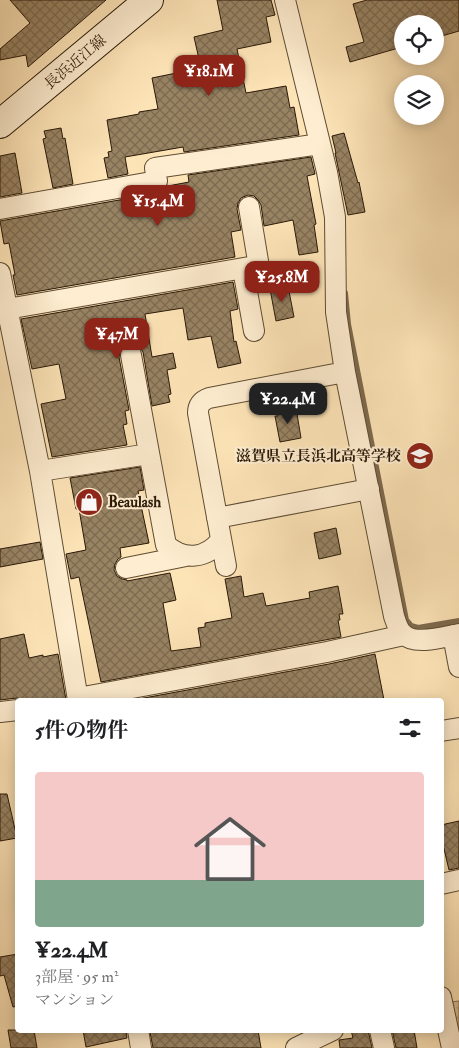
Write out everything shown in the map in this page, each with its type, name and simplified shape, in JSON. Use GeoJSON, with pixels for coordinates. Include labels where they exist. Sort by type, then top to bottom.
{"type":"FeatureCollection","features":[{"type":"Feature","properties":{"kind":"main road","name":"長浜近江線"},"geometry":{"type":"LineString","coordinates":[[0,124],[150,0]]}},
{"type":"Feature","properties":{"kind":"street"},"geometry":{"type":"LineString","coordinates":[[285,0],[327,172],[335,217],[336,312],[345,372],[394,616],[399,630],[410,639],[426,640],[456,634],[459,667]]}},
{"type":"Feature","properties":{"kind":"street"},"geometry":{"type":"LineString","coordinates":[[0,209],[157,181],[155,168],[320,144]]}},
{"type":"Feature","properties":{"kind":"street"},"geometry":{"type":"LineString","coordinates":[[7,309],[255,266],[258,261],[249,207]]}},
{"type":"Feature","properties":{"kind":"street"},"geometry":{"type":"LineString","coordinates":[[243,268],[254,331]]}},
{"type":"Feature","properties":{"kind":"street"},"geometry":{"type":"LineString","coordinates":[[0,273],[40,471],[78,698]]}},
{"type":"Feature","properties":{"kind":"street"},"geometry":{"type":"LineString","coordinates":[[131,356],[166,545],[175,552],[186,556]]}},
{"type":"Feature","properties":{"kind":"street"},"geometry":{"type":"LineString","coordinates":[[226,566],[198,413],[199,405],[209,398],[345,372]]}},
{"type":"Feature","properties":{"kind":"street"},"geometry":{"type":"LineString","coordinates":[[40,471],[149,454]]}},
{"type":"Feature","properties":{"kind":"street"},"geometry":{"type":"LineString","coordinates":[[217,518],[369,489]]}},
{"type":"Feature","properties":{"kind":"street"},"geometry":{"type":"LineString","coordinates":[[126,568],[186,556],[198,556],[214,548],[221,540]]}},
{"type":"Feature","properties":{"kind":"street"},"geometry":{"type":"LineString","coordinates":[[83,698],[404,635]]}},
{"type":"Feature","properties":{"kind":"street"},"geometry":{"type":"LineString","coordinates":[[0,712],[15,710]]}},
{"type":"Feature","properties":{"kind":"street"},"geometry":{"type":"LineString","coordinates":[[444,730],[459,728]]}},
{"type":"Feature","properties":{"kind":"street"},"geometry":{"type":"LineString","coordinates":[[444,883],[459,880]]}},
{"type":"Feature","properties":{"kind":"street"},"geometry":{"type":"LineString","coordinates":[[444,996],[459,992]]}},
{"type":"Feature","properties":{"kind":"street"},"geometry":{"type":"LineString","coordinates":[[444,1011],[452,1048]]}},
{"type":"Feature","properties":{"kind":"street"},"geometry":{"type":"LineString","coordinates":[[138,1033],[140,1048]]}},
{"type":"Feature","properties":{"kind":"street"},"geometry":{"type":"LineString","coordinates":[[296,1048],[327,1033]]}},
{"type":"Feature","properties":{"kind":"street"},"geometry":{"type":"LineString","coordinates":[[381,1033],[384,1048]]}},
{"type":"Feature","properties":{"kind":"shaded area"},"geometry":{"type":"Polygon","coordinates":[[[459,1001],[459,1042],[451,1002],[459,1001]]]}},
{"type":"Feature","properties":{"kind":"building"},"geometry":{"type":"Polygon","coordinates":[[[10,0],[106,0],[28,67],[26,55],[0,60],[0,49],[30,23],[10,0]]]}},
{"type":"Feature","properties":{"kind":"building"},"geometry":{"type":"Polygon","coordinates":[[[217,0],[271,0],[275,15],[266,17],[271,42],[237,49],[246,93],[286,86],[290,108],[294,107],[299,135],[184,152],[183,147],[125,157],[128,174],[108,178],[104,158],[109,157],[108,152],[112,151],[107,120],[158,109],[152,78],[201,68],[194,37],[223,30],[217,0]]]}},
{"type":"Feature","properties":{"kind":"building"},"geometry":{"type":"Polygon","coordinates":[[[367,0],[459,0],[459,31],[444,35],[444,15],[394,15],[394,49],[350,62],[346,47],[364,42],[353,4],[367,0]]]}},
{"type":"Feature","properties":{"kind":"building"},"geometry":{"type":"Polygon","coordinates":[[[61,128],[63,139],[65,138],[73,184],[53,188],[43,139],[46,138],[44,131],[61,128]]]}},
{"type":"Feature","properties":{"kind":"building"},"geometry":{"type":"Polygon","coordinates":[[[344,133],[359,182],[365,212],[348,215],[332,136],[344,133]]]}},
{"type":"Feature","properties":{"kind":"building"},"geometry":{"type":"Polygon","coordinates":[[[15,153],[22,193],[0,197],[0,156],[15,153]]]}},
{"type":"Feature","properties":{"kind":"building"},"geometry":{"type":"Polygon","coordinates":[[[311,157],[315,174],[307,176],[316,224],[314,225],[318,252],[299,255],[293,220],[264,226],[261,205],[254,196],[248,195],[241,198],[238,203],[237,209],[241,230],[231,232],[235,257],[17,295],[9,243],[4,244],[0,221],[159,193],[168,186],[189,182],[188,175],[311,157]]]}},
{"type":"Feature","properties":{"kind":"building"},"geometry":{"type":"Polygon","coordinates":[[[233,282],[238,309],[230,311],[234,342],[236,341],[241,363],[218,368],[211,336],[188,340],[183,308],[145,314],[152,357],[173,353],[176,368],[167,370],[171,394],[168,395],[170,402],[152,406],[143,352],[135,344],[128,343],[123,346],[119,357],[129,410],[125,411],[127,424],[123,425],[127,445],[52,457],[41,404],[66,399],[59,364],[32,369],[21,319],[233,282]]]}},
{"type":"Feature","properties":{"kind":"building"},"geometry":{"type":"Polygon","coordinates":[[[288,286],[294,317],[276,321],[270,289],[288,286]]]}},
{"type":"Feature","properties":{"kind":"building"},"geometry":{"type":"Polygon","coordinates":[[[296,408],[301,438],[280,442],[275,416],[278,416],[278,412],[296,408]]]}},
{"type":"Feature","properties":{"kind":"building"},"geometry":{"type":"Polygon","coordinates":[[[140,467],[144,490],[138,491],[149,543],[120,548],[121,557],[115,564],[114,570],[117,576],[127,581],[170,573],[176,600],[163,603],[171,651],[201,647],[198,628],[205,627],[205,623],[232,618],[225,579],[241,576],[244,597],[263,593],[266,606],[310,598],[309,592],[338,586],[343,614],[339,614],[340,620],[338,620],[341,637],[101,682],[79,577],[71,579],[66,554],[86,550],[79,509],[76,509],[70,478],[140,467]]]}},
{"type":"Feature","properties":{"kind":"building"},"geometry":{"type":"Polygon","coordinates":[[[336,528],[341,554],[319,559],[314,533],[336,528]]]}},
{"type":"Feature","properties":{"kind":"building"},"geometry":{"type":"Polygon","coordinates":[[[40,542],[43,559],[0,567],[0,549],[40,542]]]}},
{"type":"Feature","properties":{"kind":"building"},"geometry":{"type":"Polygon","coordinates":[[[24,634],[29,658],[58,654],[66,698],[15,698],[0,700],[0,639],[24,634]]]}},
{"type":"Feature","properties":{"kind":"building"},"geometry":{"type":"Polygon","coordinates":[[[375,654],[384,698],[144,698],[375,654]]]}},
{"type":"Feature","properties":{"kind":"building"},"geometry":{"type":"Polygon","coordinates":[[[0,794],[7,794],[15,829],[15,838],[0,841],[0,794]]]}},
{"type":"Feature","properties":{"kind":"building"},"geometry":{"type":"Polygon","coordinates":[[[459,821],[459,868],[449,870],[444,849],[444,824],[459,821]]]}},
{"type":"Feature","properties":{"kind":"building"},"geometry":{"type":"Polygon","coordinates":[[[15,954],[15,1007],[13,1007],[4,975],[0,976],[0,957],[15,954]]]}},
{"type":"Feature","properties":{"kind":"building"},"geometry":{"type":"Polygon","coordinates":[[[8,1030],[15,1030],[15,1033],[34,1033],[37,1048],[11,1048],[8,1030]]]}},
{"type":"Feature","properties":{"kind":"building"},"geometry":{"type":"Polygon","coordinates":[[[84,1033],[126,1033],[127,1038],[86,1047],[84,1033]]]}},
{"type":"Feature","properties":{"kind":"building"},"geometry":{"type":"Polygon","coordinates":[[[150,1033],[258,1033],[261,1048],[153,1048],[150,1033]]]}},
{"type":"Feature","properties":{"kind":"building"},"geometry":{"type":"Polygon","coordinates":[[[352,1033],[369,1033],[372,1048],[340,1048],[339,1040],[353,1038],[352,1033]]]}},
{"type":"Feature","properties":{"kind":"building"},"geometry":{"type":"Polygon","coordinates":[[[393,1033],[414,1033],[417,1048],[396,1048],[393,1033]]]}},
{"type":"Feature","properties":{"kind":"waterway"},"geometry":{"type":"LineString","coordinates":[[345,293],[348,324],[406,620],[411,626],[418,628],[459,621]]}},
{"type":"Feature","properties":{"kind":"place","name":"滋賀県立長浜北高等学校"},"geometry":{"type":"Point","coordinates":[420,456]}},
{"type":"Feature","properties":{"kind":"place","name":"Beaulash"},"geometry":{"type":"Point","coordinates":[89,502]}}]}
